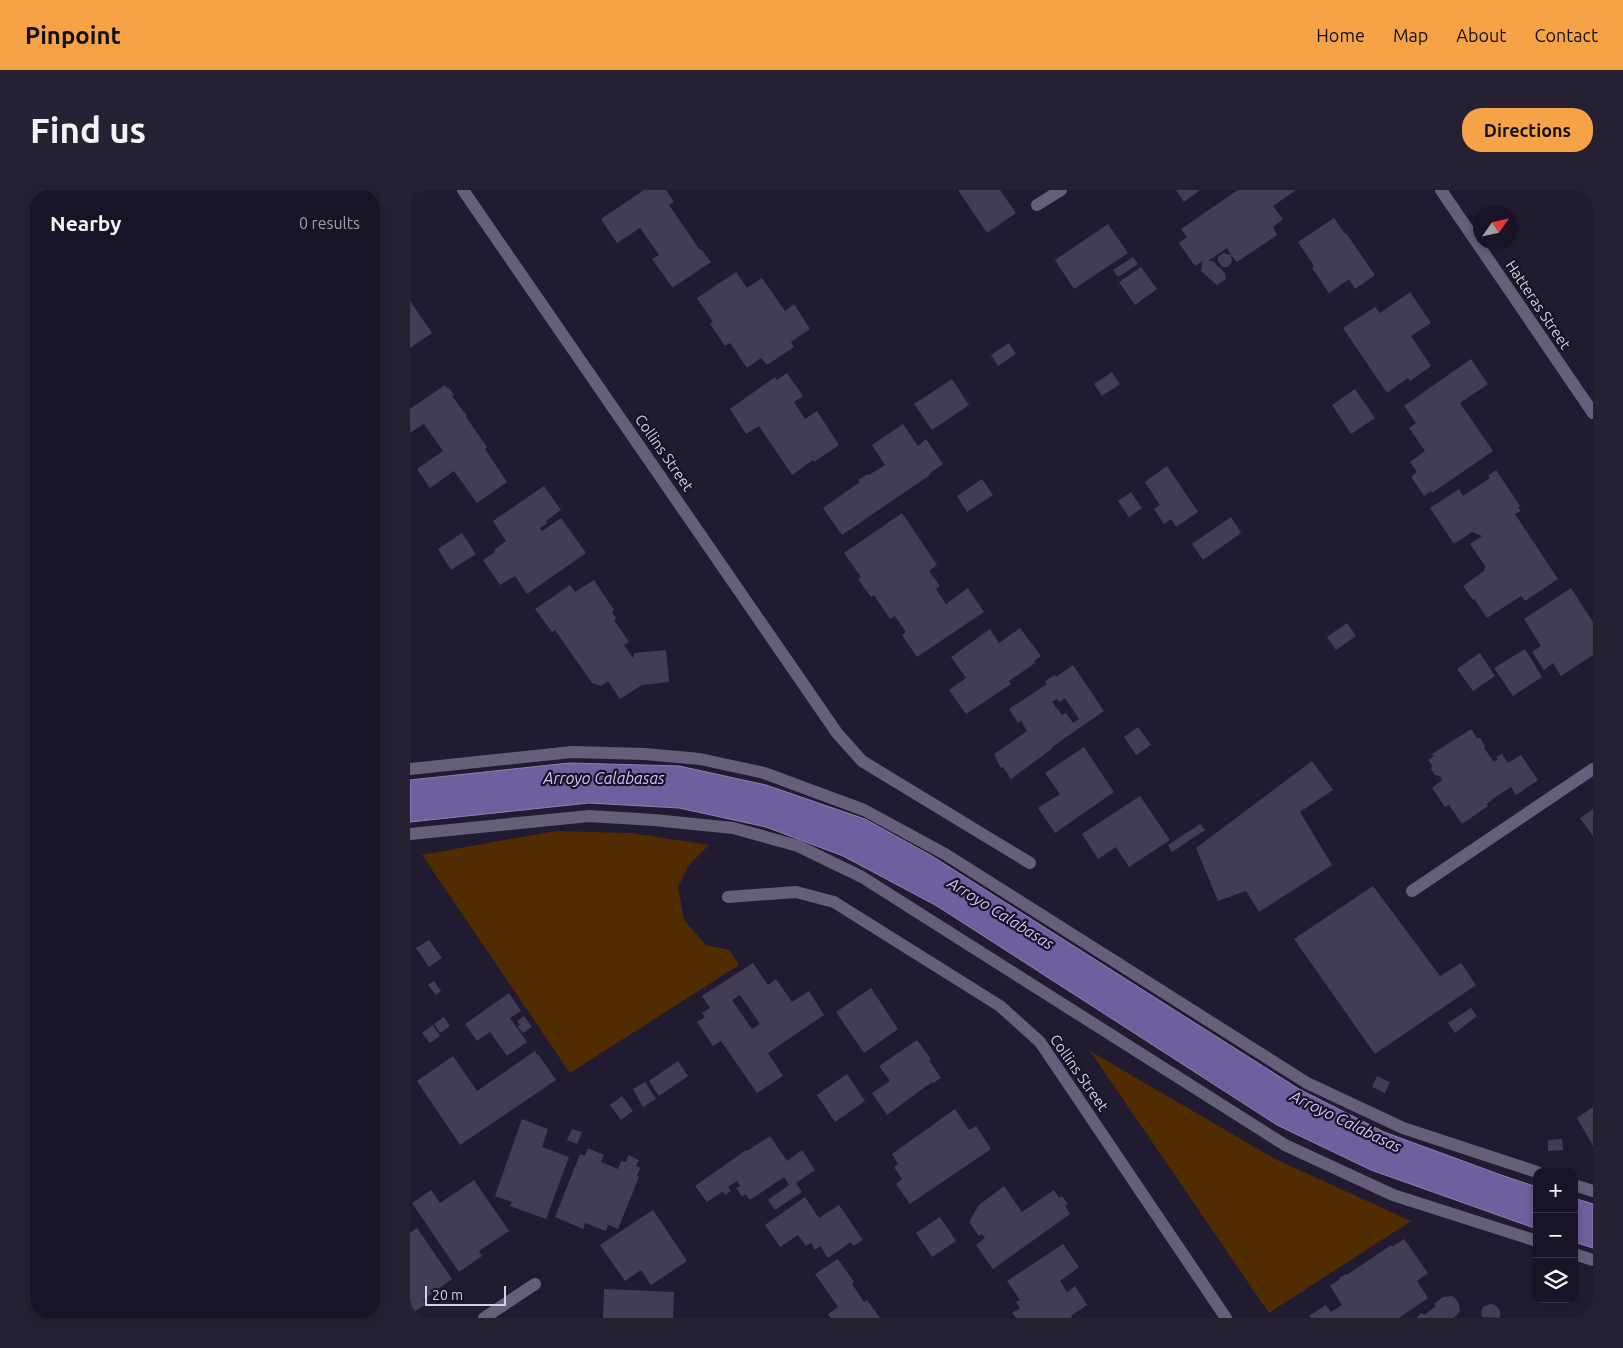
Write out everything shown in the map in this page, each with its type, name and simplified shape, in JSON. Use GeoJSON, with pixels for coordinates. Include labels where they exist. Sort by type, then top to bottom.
{"type":"FeatureCollection","features":[{"type":"Feature","properties":{"kind":"street","name":"Collins Street"},"geometry":{"type":"LineString","coordinates":[[464,190],[837,733],[862,761],[1030,863]]}},
{"type":"Feature","properties":{"kind":"street"},"geometry":{"type":"LineString","coordinates":[[1037,205],[1061,190]]}},
{"type":"Feature","properties":{"kind":"street","name":"Hatteras Street"},"geometry":{"type":"LineString","coordinates":[[1440,190],[1593,413]]}},
{"type":"Feature","properties":{"kind":"street"},"geometry":{"type":"LineString","coordinates":[[410,769],[572,752],[645,754],[700,759],[764,773],[864,810],[945,854],[1307,1083],[1403,1128],[1533,1171]]}},
{"type":"Feature","properties":{"kind":"street"},"geometry":{"type":"LineString","coordinates":[[1412,891],[1593,769]]}},
{"type":"Feature","properties":{"kind":"street"},"geometry":{"type":"LineString","coordinates":[[410,834],[589,816],[733,828],[798,846],[862,877],[1285,1145],[1393,1195],[1533,1240]]}},
{"type":"Feature","properties":{"kind":"street","name":"Collins Street"},"geometry":{"type":"LineString","coordinates":[[728,897],[796,892],[834,902],[1000,1006],[1040,1042],[1226,1318]]}},
{"type":"Feature","properties":{"kind":"street"},"geometry":{"type":"LineString","coordinates":[[1578,1186],[1593,1191]]}},
{"type":"Feature","properties":{"kind":"street"},"geometry":{"type":"LineString","coordinates":[[1578,1255],[1593,1260]]}},
{"type":"Feature","properties":{"kind":"street"},"geometry":{"type":"LineString","coordinates":[[484,1318],[535,1284]]}},
{"type":"Feature","properties":{"kind":"shaded area"},"geometry":{"type":"Polygon","coordinates":[[[555,831],[631,833],[709,845],[689,865],[678,887],[684,920],[706,945],[729,950],[739,965],[570,1073],[422,855],[555,831]]]}},
{"type":"Feature","properties":{"kind":"shaded area"},"geometry":{"type":"Polygon","coordinates":[[[1090,1051],[1275,1159],[1411,1221],[1269,1313],[1090,1051]]]}},
{"type":"Feature","properties":{"kind":"water","name":"Arroyo Calabasas"},"geometry":{"type":"Polygon","coordinates":[[[569,763],[679,766],[766,785],[865,819],[932,856],[1299,1089],[1384,1132],[1533,1186],[1533,1228],[1371,1170],[1277,1125],[937,906],[843,856],[766,827],[679,808],[589,803],[410,822],[410,780],[569,763]]]}},
{"type":"Feature","properties":{"kind":"water"},"geometry":{"type":"Polygon","coordinates":[[[1578,1199],[1593,1204],[1593,1248],[1578,1243],[1578,1199]]]}},
{"type":"Feature","properties":{"kind":"building"},"geometry":{"type":"Polygon","coordinates":[[[644,190],[666,190],[674,202],[669,205],[700,250],[711,262],[672,287],[652,259],[659,255],[640,228],[617,243],[601,219],[644,190]]]}},
{"type":"Feature","properties":{"kind":"building"},"geometry":{"type":"Polygon","coordinates":[[[958,190],[1000,190],[1016,213],[987,233],[958,190]]]}},
{"type":"Feature","properties":{"kind":"building"},"geometry":{"type":"Polygon","coordinates":[[[1176,190],[1200,190],[1184,202],[1176,190]]]}},
{"type":"Feature","properties":{"kind":"building"},"geometry":{"type":"Polygon","coordinates":[[[1238,190],[1296,190],[1273,206],[1283,219],[1273,227],[1277,235],[1237,262],[1227,248],[1208,261],[1213,261],[1225,273],[1226,279],[1217,285],[1201,271],[1203,261],[1195,266],[1179,243],[1187,237],[1181,229],[1238,190]]]}},
{"type":"Feature","properties":{"kind":"building"},"geometry":{"type":"Polygon","coordinates":[[[1334,218],[1375,275],[1355,289],[1349,279],[1329,293],[1312,268],[1314,266],[1298,242],[1334,218]]]}},
{"type":"Feature","properties":{"kind":"building"},"geometry":{"type":"Polygon","coordinates":[[[1108,224],[1128,253],[1074,289],[1055,260],[1108,224]]]}},
{"type":"Feature","properties":{"kind":"building"},"geometry":{"type":"Polygon","coordinates":[[[1223,253],[1231,255],[1232,262],[1228,267],[1222,267],[1218,257],[1223,253]]]}},
{"type":"Feature","properties":{"kind":"building"},"geometry":{"type":"Polygon","coordinates":[[[1133,257],[1138,264],[1118,277],[1113,270],[1133,257]]]}},
{"type":"Feature","properties":{"kind":"building"},"geometry":{"type":"Polygon","coordinates":[[[1141,267],[1157,289],[1135,305],[1119,282],[1141,267]]]}},
{"type":"Feature","properties":{"kind":"building"},"geometry":{"type":"Polygon","coordinates":[[[736,272],[747,288],[762,278],[785,311],[794,304],[810,329],[791,342],[794,347],[767,365],[761,358],[747,368],[730,343],[725,346],[710,324],[713,322],[697,298],[736,272]]]}},
{"type":"Feature","properties":{"kind":"building"},"geometry":{"type":"Polygon","coordinates":[[[1410,292],[1431,323],[1411,336],[1431,366],[1410,381],[1408,378],[1387,393],[1343,328],[1375,307],[1380,313],[1410,292]]]}},
{"type":"Feature","properties":{"kind":"building"},"geometry":{"type":"Polygon","coordinates":[[[410,301],[432,333],[410,348],[410,301]]]}},
{"type":"Feature","properties":{"kind":"building"},"geometry":{"type":"Polygon","coordinates":[[[1009,343],[1016,354],[998,366],[991,355],[1009,343]]]}},
{"type":"Feature","properties":{"kind":"building"},"geometry":{"type":"Polygon","coordinates":[[[1471,359],[1488,384],[1460,403],[1493,451],[1432,493],[1431,491],[1424,496],[1412,478],[1417,472],[1410,462],[1425,451],[1409,428],[1416,423],[1404,406],[1471,359]]]}},
{"type":"Feature","properties":{"kind":"building"},"geometry":{"type":"Polygon","coordinates":[[[1112,372],[1120,384],[1102,396],[1094,384],[1112,372]]]}},
{"type":"Feature","properties":{"kind":"building"},"geometry":{"type":"Polygon","coordinates":[[[787,373],[803,396],[794,402],[805,419],[817,411],[839,445],[792,475],[759,426],[746,434],[730,409],[775,377],[777,380],[787,373]]]}},
{"type":"Feature","properties":{"kind":"building"},"geometry":{"type":"Polygon","coordinates":[[[952,379],[969,405],[932,430],[914,404],[952,379]]]}},
{"type":"Feature","properties":{"kind":"building"},"geometry":{"type":"Polygon","coordinates":[[[445,385],[454,395],[452,396],[487,447],[485,449],[507,482],[477,503],[454,471],[430,488],[417,469],[443,451],[424,424],[410,433],[410,409],[445,385]]]}},
{"type":"Feature","properties":{"kind":"building"},"geometry":{"type":"Polygon","coordinates":[[[1355,389],[1375,418],[1351,434],[1332,405],[1355,389]]]}},
{"type":"Feature","properties":{"kind":"building"},"geometry":{"type":"Polygon","coordinates":[[[903,424],[918,446],[926,439],[943,464],[930,475],[842,535],[823,508],[860,482],[858,480],[885,465],[872,445],[903,424]]]}},
{"type":"Feature","properties":{"kind":"building"},"geometry":{"type":"Polygon","coordinates":[[[1167,466],[1198,512],[1176,527],[1171,519],[1164,524],[1154,509],[1160,505],[1145,482],[1167,466]]]}},
{"type":"Feature","properties":{"kind":"building"},"geometry":{"type":"Polygon","coordinates":[[[1496,470],[1520,506],[1518,507],[1521,511],[1515,514],[1558,579],[1525,601],[1521,596],[1487,618],[1463,586],[1484,571],[1485,566],[1470,544],[1482,536],[1472,532],[1454,544],[1430,508],[1459,489],[1463,496],[1490,478],[1488,476],[1496,470]]]}},
{"type":"Feature","properties":{"kind":"building"},"geometry":{"type":"Polygon","coordinates":[[[982,479],[993,495],[967,512],[957,496],[982,479]]]}},
{"type":"Feature","properties":{"kind":"building"},"geometry":{"type":"Polygon","coordinates":[[[544,486],[561,510],[540,528],[542,531],[561,518],[586,553],[527,594],[515,576],[500,585],[483,560],[506,541],[493,521],[544,486]]]}},
{"type":"Feature","properties":{"kind":"building"},"geometry":{"type":"Polygon","coordinates":[[[1131,492],[1142,508],[1129,517],[1118,501],[1131,492]]]}},
{"type":"Feature","properties":{"kind":"building"},"geometry":{"type":"Polygon","coordinates":[[[902,513],[937,565],[929,571],[940,586],[936,589],[946,604],[968,588],[984,612],[917,657],[902,635],[906,632],[895,616],[890,619],[874,595],[871,597],[858,579],[861,577],[844,553],[902,513]]]}},
{"type":"Feature","properties":{"kind":"building"},"geometry":{"type":"Polygon","coordinates":[[[1231,517],[1241,533],[1203,560],[1192,544],[1231,517]]]}},
{"type":"Feature","properties":{"kind":"building"},"geometry":{"type":"Polygon","coordinates":[[[462,533],[476,554],[451,570],[438,549],[462,533]]]}},
{"type":"Feature","properties":{"kind":"building"},"geometry":{"type":"Polygon","coordinates":[[[594,580],[614,610],[612,612],[616,618],[614,620],[629,642],[624,645],[633,658],[634,653],[666,650],[669,682],[642,685],[620,699],[608,681],[601,686],[592,683],[555,630],[552,632],[535,609],[570,585],[575,592],[594,580]]]}},
{"type":"Feature","properties":{"kind":"building"},"geometry":{"type":"Polygon","coordinates":[[[1571,588],[1593,622],[1593,655],[1561,676],[1553,663],[1544,670],[1532,652],[1541,646],[1524,619],[1571,588]]]}},
{"type":"Feature","properties":{"kind":"building"},"geometry":{"type":"Polygon","coordinates":[[[1347,623],[1356,636],[1336,650],[1327,637],[1347,623]]]}},
{"type":"Feature","properties":{"kind":"building"},"geometry":{"type":"Polygon","coordinates":[[[1020,628],[1041,656],[1034,661],[1035,663],[1009,681],[1011,684],[966,714],[949,690],[966,678],[951,657],[990,629],[999,643],[1020,628]]]}},
{"type":"Feature","properties":{"kind":"building"},"geometry":{"type":"Polygon","coordinates":[[[1525,649],[1542,677],[1513,696],[1494,668],[1525,649]]]}},
{"type":"Feature","properties":{"kind":"building"},"geometry":{"type":"Polygon","coordinates":[[[1480,653],[1495,676],[1473,691],[1457,669],[1480,653]]]}},
{"type":"Feature","properties":{"kind":"building"},"geometry":{"type":"Polygon","coordinates":[[[1073,665],[1104,711],[1052,747],[1011,779],[1003,767],[1001,768],[994,754],[1027,731],[1021,721],[1018,723],[1009,709],[1047,684],[1045,681],[1055,675],[1056,677],[1073,665]],[[1065,698],[1060,702],[1057,699],[1052,702],[1062,715],[1066,713],[1073,723],[1079,719],[1065,698]]]}},
{"type":"Feature","properties":{"kind":"building"},"geometry":{"type":"Polygon","coordinates":[[[1138,727],[1151,745],[1136,755],[1124,737],[1138,727]]]}},
{"type":"Feature","properties":{"kind":"building"},"geometry":{"type":"Polygon","coordinates":[[[1471,729],[1477,738],[1480,738],[1485,746],[1484,748],[1494,762],[1498,759],[1496,757],[1502,754],[1508,763],[1521,755],[1538,780],[1516,795],[1511,787],[1462,824],[1449,805],[1445,807],[1432,788],[1442,780],[1440,776],[1435,775],[1431,769],[1432,765],[1428,760],[1434,756],[1432,754],[1471,729]]]}},
{"type":"Feature","properties":{"kind":"building"},"geometry":{"type":"Polygon","coordinates":[[[1084,747],[1114,792],[1055,833],[1038,808],[1060,794],[1045,773],[1084,747]]]}},
{"type":"Feature","properties":{"kind":"building"},"geometry":{"type":"Polygon","coordinates":[[[1312,761],[1333,790],[1300,812],[1332,865],[1259,912],[1246,891],[1218,901],[1196,848],[1312,761]]]}},
{"type":"Feature","properties":{"kind":"building"},"geometry":{"type":"Polygon","coordinates":[[[1140,796],[1170,840],[1129,867],[1116,847],[1098,859],[1082,834],[1140,796]]]}},
{"type":"Feature","properties":{"kind":"building"},"geometry":{"type":"Polygon","coordinates":[[[1593,809],[1593,836],[1580,818],[1593,809]]]}},
{"type":"Feature","properties":{"kind":"building"},"geometry":{"type":"Polygon","coordinates":[[[1200,824],[1205,830],[1172,852],[1168,845],[1200,824]]]}},
{"type":"Feature","properties":{"kind":"building"},"geometry":{"type":"Polygon","coordinates":[[[1373,886],[1440,976],[1461,963],[1476,985],[1375,1054],[1294,939],[1373,886]]]}},
{"type":"Feature","properties":{"kind":"building"},"geometry":{"type":"Polygon","coordinates":[[[429,940],[442,958],[429,967],[416,948],[429,940]]]}},
{"type":"Feature","properties":{"kind":"building"},"geometry":{"type":"Polygon","coordinates":[[[753,963],[768,985],[776,979],[792,1002],[809,991],[824,1015],[768,1053],[783,1076],[757,1093],[721,1041],[713,1046],[697,1022],[705,1017],[702,1013],[710,1008],[702,996],[753,963]],[[740,995],[732,1000],[752,1029],[760,1024],[740,995]]]}},
{"type":"Feature","properties":{"kind":"building"},"geometry":{"type":"Polygon","coordinates":[[[434,981],[441,991],[436,995],[428,985],[434,981]]]}},
{"type":"Feature","properties":{"kind":"building"},"geometry":{"type":"Polygon","coordinates":[[[871,988],[898,1029],[864,1053],[836,1012],[871,988]]]}},
{"type":"Feature","properties":{"kind":"building"},"geometry":{"type":"Polygon","coordinates":[[[509,993],[521,1011],[510,1018],[527,1042],[507,1056],[490,1032],[477,1041],[465,1024],[509,993]]]}},
{"type":"Feature","properties":{"kind":"building"},"geometry":{"type":"Polygon","coordinates":[[[1471,1008],[1477,1016],[1455,1033],[1448,1023],[1471,1008]]]}},
{"type":"Feature","properties":{"kind":"building"},"geometry":{"type":"Polygon","coordinates":[[[524,1016],[532,1027],[523,1033],[518,1027],[520,1025],[517,1021],[524,1016]]]}},
{"type":"Feature","properties":{"kind":"building"},"geometry":{"type":"Polygon","coordinates":[[[444,1017],[450,1026],[440,1033],[434,1024],[444,1017]]]}},
{"type":"Feature","properties":{"kind":"building"},"geometry":{"type":"Polygon","coordinates":[[[433,1025],[440,1036],[430,1043],[422,1033],[433,1025]]]}},
{"type":"Feature","properties":{"kind":"building"},"geometry":{"type":"Polygon","coordinates":[[[917,1040],[931,1059],[929,1060],[941,1078],[932,1082],[887,1115],[872,1093],[890,1081],[879,1066],[917,1040]]]}},
{"type":"Feature","properties":{"kind":"building"},"geometry":{"type":"Polygon","coordinates":[[[535,1051],[556,1080],[460,1145],[417,1081],[453,1056],[477,1091],[535,1051]]]}},
{"type":"Feature","properties":{"kind":"building"},"geometry":{"type":"Polygon","coordinates":[[[678,1061],[688,1076],[659,1096],[649,1081],[678,1061]]]}},
{"type":"Feature","properties":{"kind":"building"},"geometry":{"type":"Polygon","coordinates":[[[847,1074],[865,1101],[835,1122],[817,1095],[847,1074]]]}},
{"type":"Feature","properties":{"kind":"building"},"geometry":{"type":"Polygon","coordinates":[[[1377,1076],[1390,1082],[1385,1093],[1372,1087],[1377,1076]]]}},
{"type":"Feature","properties":{"kind":"building"},"geometry":{"type":"Polygon","coordinates":[[[645,1082],[656,1099],[643,1107],[633,1089],[645,1082]]]}},
{"type":"Feature","properties":{"kind":"building"},"geometry":{"type":"Polygon","coordinates":[[[622,1096],[633,1111],[621,1120],[610,1105],[622,1096]]]}},
{"type":"Feature","properties":{"kind":"building"},"geometry":{"type":"Polygon","coordinates":[[[1593,1107],[1593,1146],[1577,1118],[1593,1107]]]}},
{"type":"Feature","properties":{"kind":"building"},"geometry":{"type":"Polygon","coordinates":[[[955,1109],[969,1130],[976,1126],[991,1149],[910,1204],[896,1184],[902,1179],[894,1167],[898,1164],[892,1154],[955,1109]]]}},
{"type":"Feature","properties":{"kind":"building"},"geometry":{"type":"Polygon","coordinates":[[[522,1119],[548,1129],[542,1147],[569,1157],[546,1219],[510,1206],[512,1202],[495,1196],[522,1119]]]}},
{"type":"Feature","properties":{"kind":"building"},"geometry":{"type":"Polygon","coordinates":[[[572,1129],[582,1132],[577,1144],[567,1140],[572,1129]]]}},
{"type":"Feature","properties":{"kind":"building"},"geometry":{"type":"Polygon","coordinates":[[[770,1136],[787,1161],[802,1150],[815,1170],[796,1183],[802,1192],[775,1210],[768,1200],[789,1185],[784,1177],[750,1200],[745,1194],[742,1197],[736,1188],[740,1186],[737,1181],[728,1187],[731,1191],[725,1195],[723,1191],[707,1202],[695,1186],[746,1150],[770,1136]]]}},
{"type":"Feature","properties":{"kind":"building"},"geometry":{"type":"Polygon","coordinates":[[[1562,1139],[1563,1150],[1548,1151],[1548,1140],[1562,1139]]]}},
{"type":"Feature","properties":{"kind":"building"},"geometry":{"type":"Polygon","coordinates":[[[588,1148],[604,1155],[601,1162],[618,1169],[621,1161],[626,1162],[628,1155],[639,1160],[636,1166],[640,1168],[637,1176],[639,1177],[618,1229],[608,1225],[606,1231],[585,1223],[583,1229],[555,1217],[580,1154],[585,1156],[588,1148]]]}},
{"type":"Feature","properties":{"kind":"building"},"geometry":{"type":"Polygon","coordinates":[[[474,1180],[509,1231],[479,1251],[482,1256],[459,1272],[412,1203],[431,1190],[440,1203],[474,1180]]]}},
{"type":"Feature","properties":{"kind":"building"},"geometry":{"type":"Polygon","coordinates":[[[1004,1186],[1022,1212],[1054,1190],[1059,1198],[1062,1196],[1068,1204],[1065,1206],[1070,1214],[993,1269],[976,1245],[985,1238],[982,1234],[979,1236],[969,1222],[979,1205],[1004,1186]]]}},
{"type":"Feature","properties":{"kind":"building"},"geometry":{"type":"Polygon","coordinates":[[[805,1197],[819,1218],[839,1205],[863,1240],[853,1246],[851,1242],[828,1258],[820,1246],[815,1250],[811,1243],[806,1246],[798,1235],[780,1247],[765,1225],[805,1197]]]}},
{"type":"Feature","properties":{"kind":"building"},"geometry":{"type":"Polygon","coordinates":[[[653,1210],[687,1261],[651,1285],[641,1270],[625,1281],[600,1245],[653,1210]]]}},
{"type":"Feature","properties":{"kind":"building"},"geometry":{"type":"Polygon","coordinates":[[[940,1217],[956,1241],[932,1257],[916,1233],[940,1217]]]}},
{"type":"Feature","properties":{"kind":"building"},"geometry":{"type":"Polygon","coordinates":[[[417,1228],[452,1279],[423,1300],[426,1304],[410,1315],[410,1233],[417,1228]]]}},
{"type":"Feature","properties":{"kind":"building"},"geometry":{"type":"Polygon","coordinates":[[[1404,1239],[1428,1273],[1417,1281],[1428,1298],[1399,1318],[1311,1318],[1309,1316],[1326,1305],[1331,1312],[1342,1305],[1330,1286],[1339,1278],[1347,1275],[1391,1245],[1392,1247],[1404,1239]]]}},
{"type":"Feature","properties":{"kind":"building"},"geometry":{"type":"Polygon","coordinates":[[[1063,1244],[1079,1267],[1060,1281],[1067,1292],[1075,1286],[1087,1305],[1071,1316],[1071,1318],[1016,1318],[1012,1313],[1020,1308],[1016,1302],[1020,1300],[1007,1281],[1063,1244]]]}},
{"type":"Feature","properties":{"kind":"building"},"geometry":{"type":"Polygon","coordinates":[[[838,1259],[854,1282],[852,1284],[864,1302],[867,1300],[880,1318],[830,1318],[828,1314],[838,1307],[815,1274],[838,1259]]]}},
{"type":"Feature","properties":{"kind":"building"},"geometry":{"type":"Polygon","coordinates":[[[604,1289],[674,1292],[673,1318],[603,1318],[604,1289]]]}},
{"type":"Feature","properties":{"kind":"building"},"geometry":{"type":"Polygon","coordinates":[[[1452,1296],[1459,1304],[1460,1311],[1454,1318],[1416,1318],[1422,1313],[1424,1315],[1436,1306],[1434,1304],[1443,1297],[1452,1296]]]}},
{"type":"Feature","properties":{"kind":"building"},"geometry":{"type":"Polygon","coordinates":[[[1490,1304],[1495,1305],[1500,1310],[1499,1318],[1482,1317],[1483,1307],[1490,1304]]]}}]}
